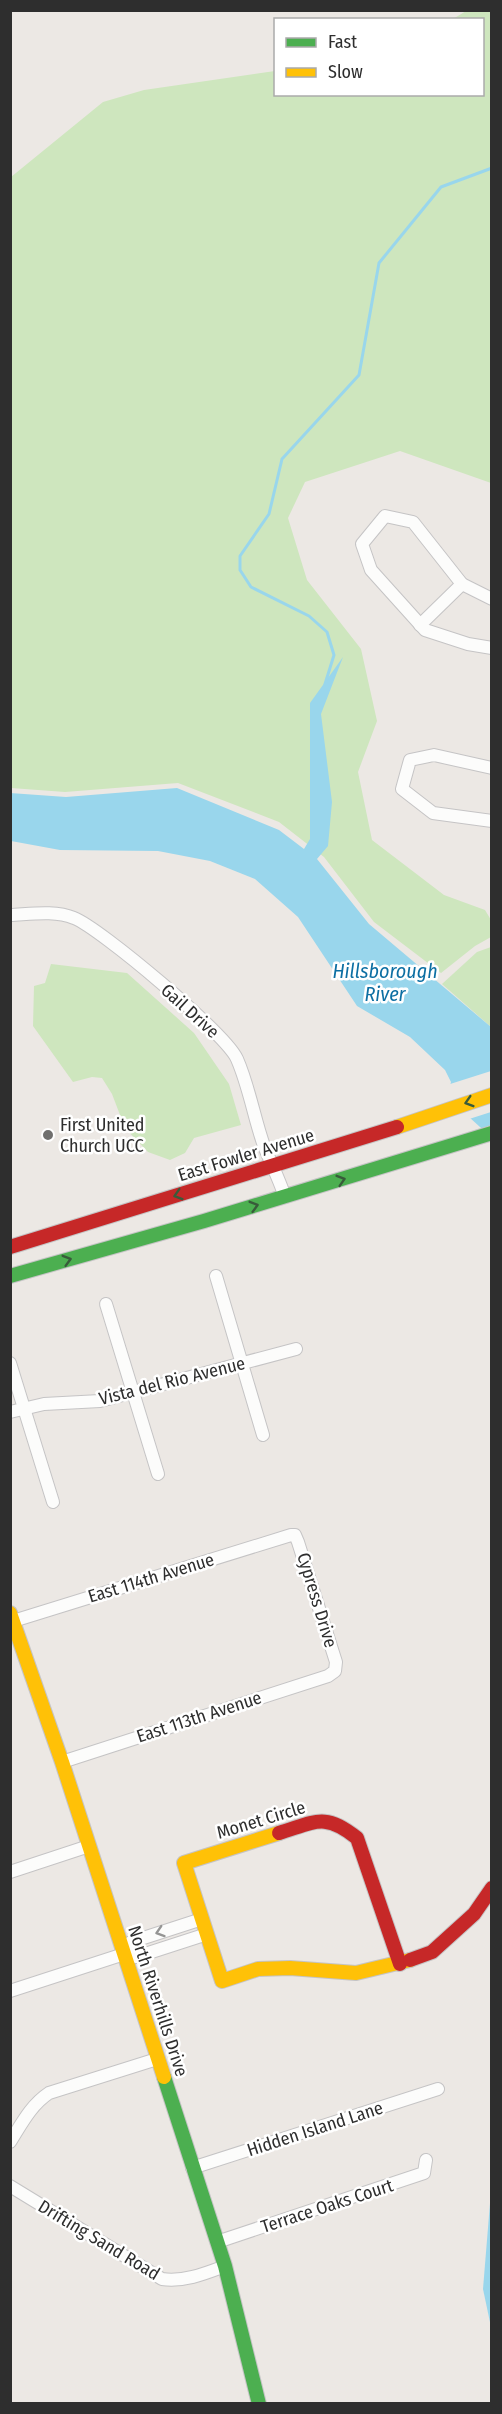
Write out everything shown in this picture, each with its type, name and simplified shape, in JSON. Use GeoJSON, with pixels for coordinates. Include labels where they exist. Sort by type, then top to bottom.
{"type":"FeatureCollection","features":[{"type":"Feature","properties":{"kind":"street"},"geometry":{"type":"LineString","coordinates":[[492,599],[462,584],[413,522],[385,516],[362,544],[371,570],[425,630],[468,644],[492,648]]}},
{"type":"Feature","properties":{"kind":"street"},"geometry":{"type":"LineString","coordinates":[[420,625],[462,584]]}},
{"type":"Feature","properties":{"kind":"street"},"geometry":{"type":"LineString","coordinates":[[492,768],[434,755],[410,760],[402,789],[433,813],[492,821]]}},
{"type":"Feature","properties":{"kind":"street","name":"Gail Drive"},"geometry":{"type":"LineString","coordinates":[[10,915],[50,914],[75,918],[112,944],[209,1025],[236,1057],[265,1148],[274,1165],[285,1197]]}},
{"type":"Feature","properties":{"kind":"street","name":"East Fowler Avenue"},"geometry":{"type":"LineString","coordinates":[[10,1247],[492,1095]]}},
{"type":"Feature","properties":{"kind":"street"},"geometry":{"type":"LineString","coordinates":[[10,1276],[285,1197],[485,1135]]}},
{"type":"Feature","properties":{"kind":"street"},"geometry":{"type":"LineString","coordinates":[[216,1276],[262,1435]]}},
{"type":"Feature","properties":{"kind":"street"},"geometry":{"type":"LineString","coordinates":[[106,1304],[158,1474]]}},
{"type":"Feature","properties":{"kind":"street","name":"Vista del Rio Avenue"},"geometry":{"type":"LineString","coordinates":[[10,1412],[64,1402],[85,1403],[296,1349]]}},
{"type":"Feature","properties":{"kind":"street"},"geometry":{"type":"LineString","coordinates":[[10,1363],[53,1502]]}},
{"type":"Feature","properties":{"kind":"street","name":"East 114th Avenue"},"geometry":{"type":"LineString","coordinates":[[11,1619],[291,1534]]}},
{"type":"Feature","properties":{"kind":"street","name":"Cypress Drive"},"geometry":{"type":"LineString","coordinates":[[291,1534],[295,1535],[302,1552],[336,1662],[335,1671]]}},
{"type":"Feature","properties":{"kind":"street","name":"North Riverhills Drive"},"geometry":{"type":"LineString","coordinates":[[11,1619],[62,1762],[225,2266],[259,2403]]}},
{"type":"Feature","properties":{"kind":"street","name":"East 113th Avenue"},"geometry":{"type":"LineString","coordinates":[[62,1762],[328,1676],[335,1671]]}},
{"type":"Feature","properties":{"kind":"street","name":"Monet Circle"},"geometry":{"type":"LineString","coordinates":[[321,1820],[340,1824],[357,1838],[400,1964],[356,1974],[290,1968],[258,1970],[222,1981],[202,1919],[184,1863],[321,1820]]}},
{"type":"Feature","properties":{"kind":"street"},"geometry":{"type":"LineString","coordinates":[[10,1872],[89,1846]]}},
{"type":"Feature","properties":{"kind":"street"},"geometry":{"type":"LineString","coordinates":[[400,1964],[432,1952],[474,1914],[492,1888]]}},
{"type":"Feature","properties":{"kind":"street"},"geometry":{"type":"LineString","coordinates":[[124,1954],[131,1942],[202,1919]]}},
{"type":"Feature","properties":{"kind":"street"},"geometry":{"type":"LineString","coordinates":[[10,1991],[124,1954],[136,1957],[207,1934]]}},
{"type":"Feature","properties":{"kind":"street"},"geometry":{"type":"LineString","coordinates":[[10,2142],[38,2100],[49,2093],[157,2059]]}},
{"type":"Feature","properties":{"kind":"street","name":"Hidden Island Lane"},"geometry":{"type":"LineString","coordinates":[[192,2168],[438,2089]]}},
{"type":"Feature","properties":{"kind":"street","name":"Terrace Oaks Court"},"geometry":{"type":"LineString","coordinates":[[217,2242],[424,2173],[426,2160]]}},
{"type":"Feature","properties":{"kind":"street","name":"Drifting Sand Road"},"geometry":{"type":"LineString","coordinates":[[10,2186],[162,2279],[175,2281],[202,2275],[225,2266]]}},
{"type":"Feature","properties":{"kind":"green space"},"geometry":{"type":"Polygon","coordinates":[[[466,11],[491,11],[491,483],[400,451],[305,482],[288,518],[307,580],[361,649],[377,721],[358,772],[372,840],[444,895],[485,910],[491,920],[491,937],[475,946],[441,973],[374,922],[324,857],[279,822],[178,783],[65,792],[11,788],[11,177],[103,102],[144,90],[274,71],[274,96],[484,96],[484,18],[455,18],[466,11]]]}},
{"type":"Feature","properties":{"kind":"green space"},"geometry":{"type":"Polygon","coordinates":[[[491,947],[491,1027],[442,984],[477,952],[491,947]]]}},
{"type":"Feature","properties":{"kind":"green space"},"geometry":{"type":"Polygon","coordinates":[[[51,964],[127,973],[194,1033],[229,1084],[241,1125],[194,1138],[185,1153],[170,1160],[148,1152],[125,1128],[112,1094],[102,1078],[92,1077],[73,1082],[33,1026],[34,986],[45,983],[51,964]]]}},
{"type":"Feature","properties":{"kind":"water","name":"Hillsborough River"},"geometry":{"type":"Polygon","coordinates":[[[343,657],[321,714],[332,802],[328,846],[317,859],[369,924],[491,1027],[491,1137],[447,1097],[451,1082],[445,1070],[410,1037],[357,1006],[298,917],[255,879],[210,861],[158,851],[60,850],[11,841],[10,793],[66,797],[177,788],[279,830],[304,849],[310,839],[310,703],[343,657]]]}},
{"type":"Feature","properties":{"kind":"water"},"geometry":{"type":"Polygon","coordinates":[[[491,2191],[492,2327],[483,2289],[491,2191]]]}},
{"type":"Feature","properties":{"kind":"pier"},"geometry":{"type":"Polygon","coordinates":[[[491,1071],[491,1112],[466,1120],[444,1099],[447,1085],[491,1071]]]}},
{"type":"Feature","properties":{"kind":"waterway"},"geometry":{"type":"LineString","coordinates":[[325,684],[334,655],[327,632],[309,616],[251,587],[240,570],[240,556],[269,514],[282,459],[359,375],[379,263],[441,187],[492,168]]}},
{"type":"Feature","properties":{"kind":"traffic: fast"},"geometry":{"type":"LineString","coordinates":[[10,1276],[204,1221],[492,1133]]}},
{"type":"Feature","properties":{"kind":"traffic: fast"},"geometry":{"type":"LineString","coordinates":[[164,2077],[225,2266],[259,2404]]}},
{"type":"Feature","properties":{"kind":"traffic: slow"},"geometry":{"type":"LineString","coordinates":[[397,1127],[492,1095]]}},
{"type":"Feature","properties":{"kind":"traffic: slow"},"geometry":{"type":"LineString","coordinates":[[10,1613],[62,1762],[164,2077]]}},
{"type":"Feature","properties":{"kind":"traffic: slow"},"geometry":{"type":"LineString","coordinates":[[279,1833],[184,1863],[222,1981],[258,1969],[290,1968],[356,1973],[410,1960]]}},
{"type":"Feature","properties":{"kind":"traffic: jam"},"geometry":{"type":"LineString","coordinates":[[10,1247],[397,1127]]}},
{"type":"Feature","properties":{"kind":"traffic: jam"},"geometry":{"type":"LineString","coordinates":[[279,1833],[311,1823],[328,1822],[357,1838],[400,1964]]}},
{"type":"Feature","properties":{"kind":"traffic: jam"},"geometry":{"type":"LineString","coordinates":[[410,1960],[432,1952],[474,1914],[492,1888]]}},
{"type":"Feature","properties":{"kind":"place","name":"First United Church UCC"},"geometry":{"type":"Point","coordinates":[48,1135]}}]}
